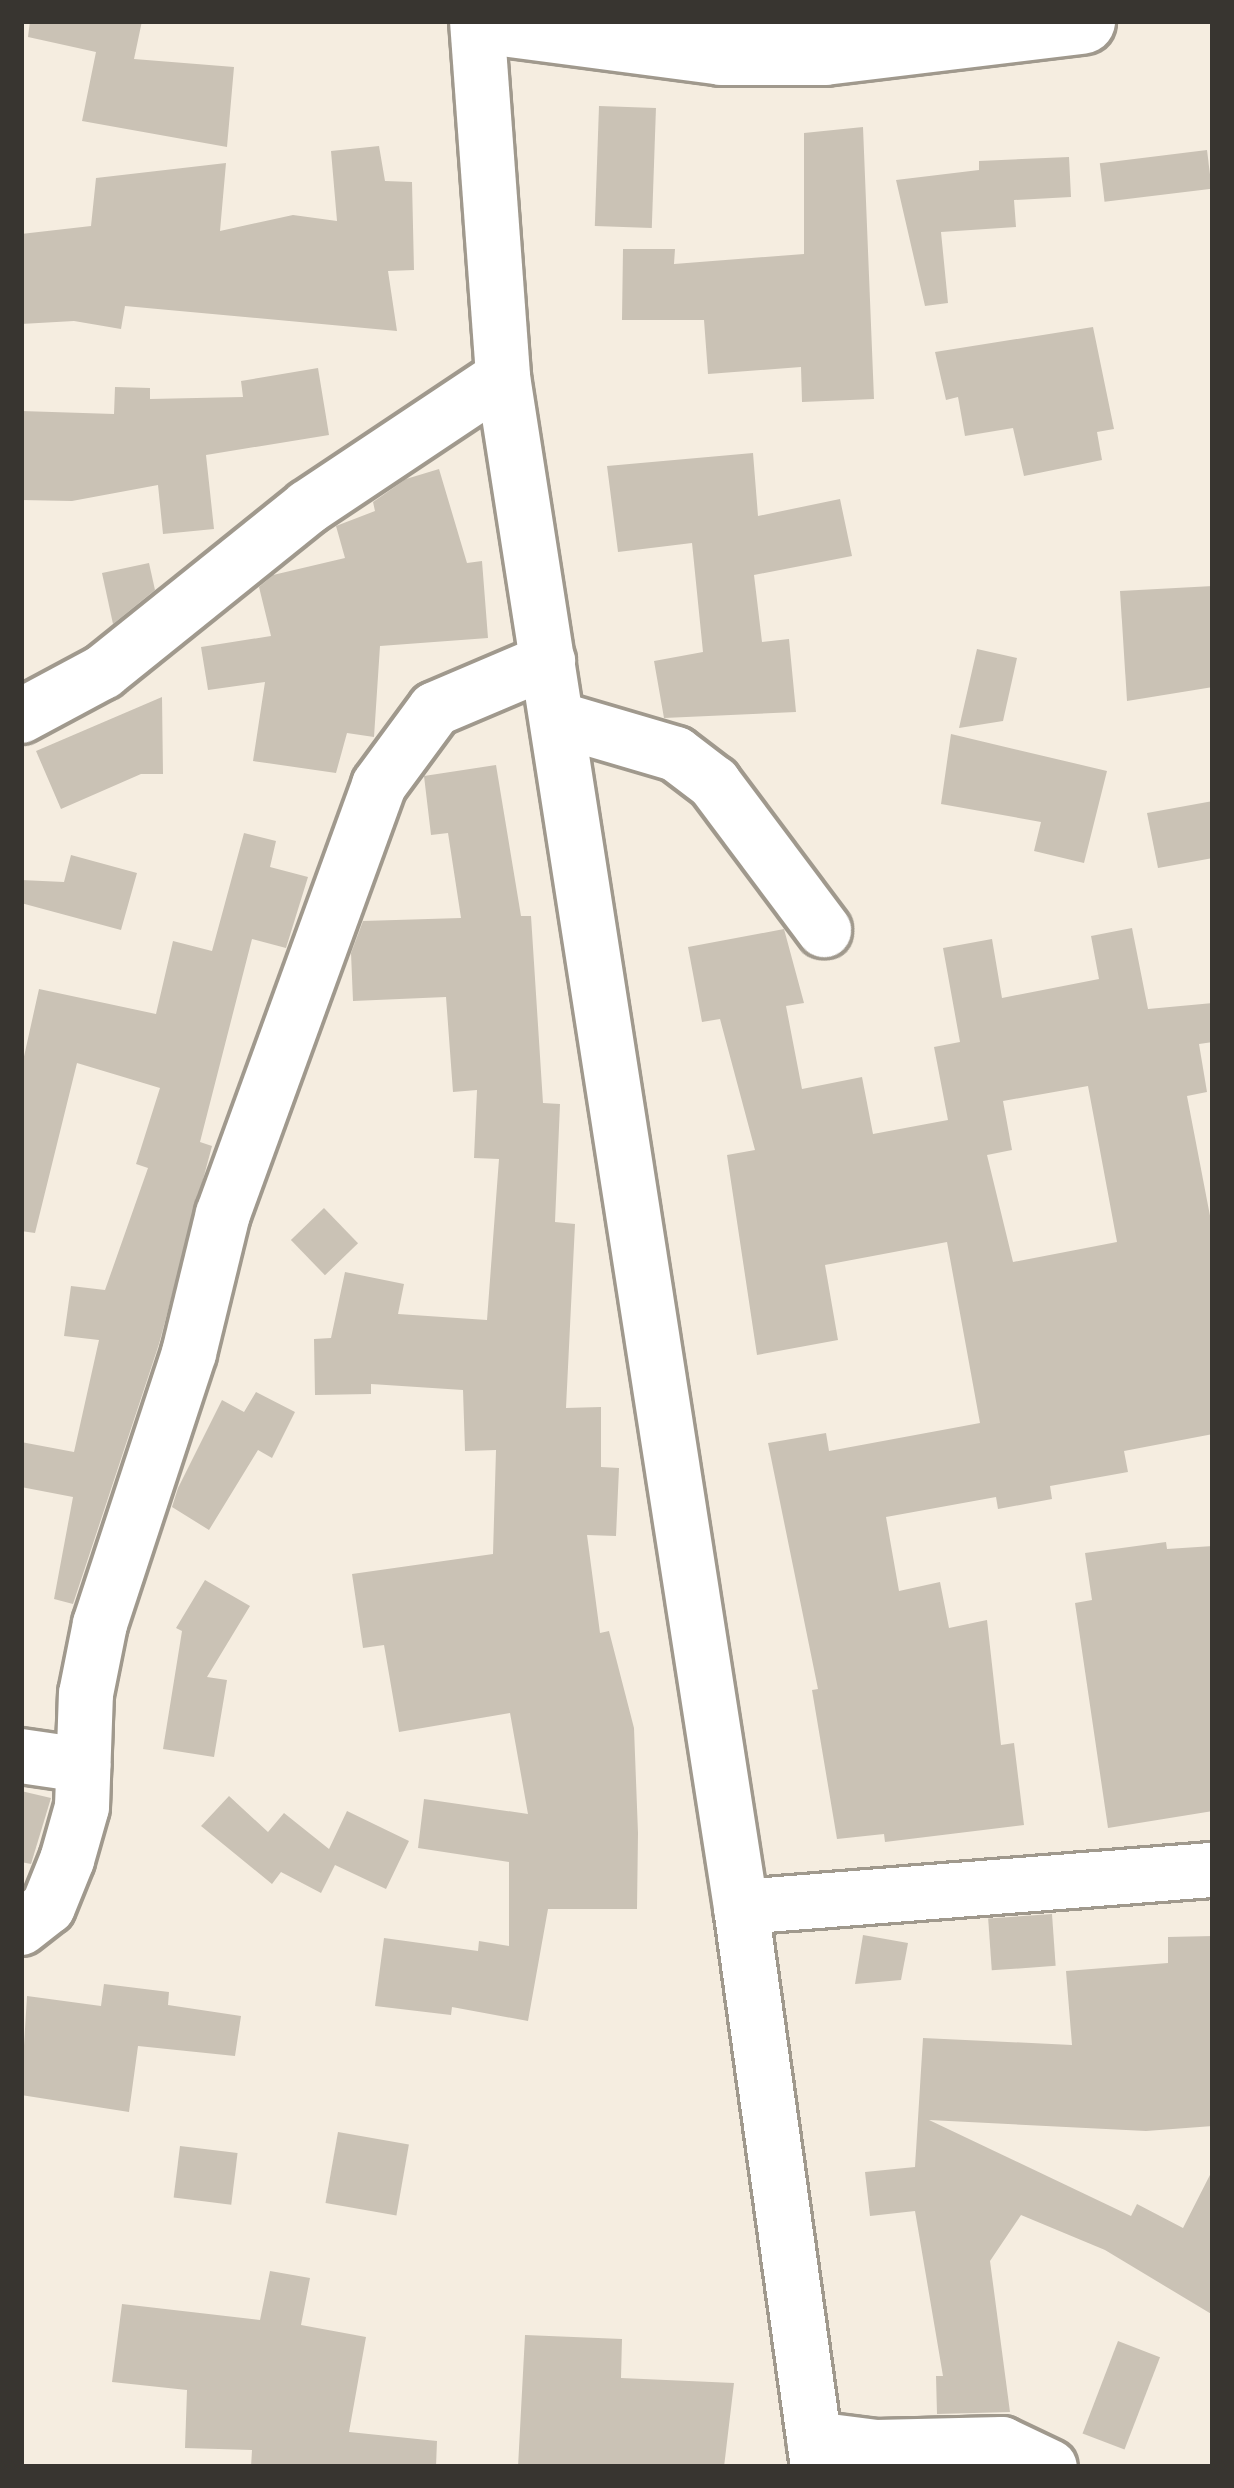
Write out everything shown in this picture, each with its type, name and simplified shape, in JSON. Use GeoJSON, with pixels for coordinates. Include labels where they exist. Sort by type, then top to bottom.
{"type":"FeatureCollection","features":[{"type":"Feature","properties":{"kind":"highway"},"geometry":{"type":"LineString","coordinates":[[511,23],[722,52],[824,52],[1082,21]]}},
{"type":"Feature","properties":{"kind":"street"},"geometry":{"type":"LineString","coordinates":[[511,23],[503,377],[741,1907],[816,2453],[1002,2444],[1050,2467]]}},
{"type":"Feature","properties":{"kind":"street"},"geometry":{"type":"LineString","coordinates":[[21,716],[104,672],[308,507],[503,377]]}},
{"type":"Feature","properties":{"kind":"street"},"geometry":{"type":"LineString","coordinates":[[21,1928],[48,1907],[67,1860],[82,1808],[100,1624],[189,1353],[223,1214],[379,785],[435,709],[548,661]]}},
{"type":"Feature","properties":{"kind":"street"},"geometry":{"type":"LineString","coordinates":[[556,719],[676,754],[714,783],[824,930]]}},
{"type":"Feature","properties":{"kind":"street"},"geometry":{"type":"LineString","coordinates":[[21,1756],[83,1765]]}},
{"type":"Feature","properties":{"kind":"street"},"geometry":{"type":"LineString","coordinates":[[741,1907],[1213,1870]]}},
{"type":"Feature","properties":{"kind":"building"},"geometry":{"type":"Polygon","coordinates":[[[30,21],[142,21],[134,59],[234,67],[227,147],[82,121],[96,52],[28,37],[30,21]]]}},
{"type":"Feature","properties":{"kind":"building"},"geometry":{"type":"Polygon","coordinates":[[[599,106],[656,108],[652,228],[595,226],[599,106]]]}},
{"type":"Feature","properties":{"kind":"building"},"geometry":{"type":"Polygon","coordinates":[[[863,127],[874,399],[802,402],[801,367],[708,374],[704,320],[622,320],[623,249],[675,249],[674,264],[804,254],[804,133],[863,127]]]}},
{"type":"Feature","properties":{"kind":"building"},"geometry":{"type":"Polygon","coordinates":[[[379,146],[385,181],[412,182],[414,270],[388,271],[397,331],[125,306],[121,329],[74,321],[21,324],[21,234],[91,226],[96,178],[226,163],[220,231],[293,215],[337,221],[331,151],[379,146]]]}},
{"type":"Feature","properties":{"kind":"building"},"geometry":{"type":"Polygon","coordinates":[[[1207,150],[1212,189],[1105,202],[1100,163],[1207,150]]]}},
{"type":"Feature","properties":{"kind":"building"},"geometry":{"type":"Polygon","coordinates":[[[1069,157],[1071,197],[1014,200],[1016,227],[941,232],[948,303],[925,306],[896,180],[979,170],[979,161],[1069,157]]]}},
{"type":"Feature","properties":{"kind":"building"},"geometry":{"type":"Polygon","coordinates":[[[1093,327],[1114,429],[1097,432],[1102,460],[1024,476],[1013,428],[965,436],[958,397],[946,400],[935,352],[1093,327]]]}},
{"type":"Feature","properties":{"kind":"building"},"geometry":{"type":"Polygon","coordinates":[[[318,368],[329,435],[206,455],[214,529],[163,534],[158,485],[72,501],[21,500],[21,411],[114,414],[115,387],[150,388],[150,399],[243,397],[241,381],[318,368]]]}},
{"type":"Feature","properties":{"kind":"building"},"geometry":{"type":"Polygon","coordinates":[[[753,453],[758,516],[840,499],[852,556],[754,575],[762,642],[789,639],[796,712],[664,718],[654,661],[703,652],[692,543],[618,552],[607,466],[753,453]]]}},
{"type":"Feature","properties":{"kind":"building"},"geometry":{"type":"Polygon","coordinates":[[[439,469],[467,563],[482,561],[488,638],[380,646],[374,737],[347,733],[336,773],[253,761],[265,682],[208,690],[201,647],[271,636],[259,587],[273,575],[345,558],[336,526],[375,511],[373,502],[406,479],[439,469]]]}},
{"type":"Feature","properties":{"kind":"building"},"geometry":{"type":"Polygon","coordinates":[[[149,563],[155,590],[113,624],[102,573],[149,563]]]}},
{"type":"Feature","properties":{"kind":"building"},"geometry":{"type":"Polygon","coordinates":[[[1213,586],[1213,687],[1127,701],[1120,591],[1213,586]]]}},
{"type":"Feature","properties":{"kind":"building"},"geometry":{"type":"Polygon","coordinates":[[[977,649],[1017,658],[1003,721],[959,728],[977,649]]]}},
{"type":"Feature","properties":{"kind":"building"},"geometry":{"type":"Polygon","coordinates":[[[162,697],[163,774],[141,774],[61,809],[36,751],[162,697]]]}},
{"type":"Feature","properties":{"kind":"building"},"geometry":{"type":"Polygon","coordinates":[[[951,734],[1107,771],[1084,863],[1034,851],[1041,822],[941,804],[951,734]]]}},
{"type":"Feature","properties":{"kind":"building"},"geometry":{"type":"Polygon","coordinates":[[[496,765],[521,916],[531,916],[543,1103],[560,1104],[555,1222],[575,1224],[566,1408],[601,1407],[601,1467],[619,1468],[616,1536],[587,1535],[600,1633],[609,1631],[634,1728],[638,1833],[637,1909],[548,1909],[528,2021],[452,2007],[451,2015],[375,2006],[384,1938],[478,1951],[479,1941],[509,1946],[509,1862],[418,1848],[424,1799],[528,1814],[510,1713],[399,1732],[384,1645],[363,1648],[352,1574],[493,1554],[496,1450],[465,1451],[463,1390],[371,1384],[371,1394],[315,1395],[314,1339],[331,1338],[345,1272],[404,1284],[398,1314],[487,1320],[499,1159],[474,1158],[477,1090],[453,1092],[446,997],[353,1001],[351,953],[363,921],[461,918],[448,833],[431,835],[424,776],[496,765]]]}},
{"type":"Feature","properties":{"kind":"building"},"geometry":{"type":"Polygon","coordinates":[[[1213,801],[1213,858],[1158,868],[1147,813],[1213,801]]]}},
{"type":"Feature","properties":{"kind":"building"},"geometry":{"type":"Polygon","coordinates":[[[244,833],[276,841],[270,867],[308,877],[286,948],[252,939],[200,1142],[212,1146],[159,1344],[73,1604],[54,1599],[73,1497],[21,1487],[21,1442],[74,1452],[99,1340],[64,1336],[71,1286],[105,1290],[148,1168],[136,1164],[160,1088],[77,1063],[35,1233],[21,1231],[21,1070],[39,989],[156,1014],[173,941],[212,951],[244,833]]]}},
{"type":"Feature","properties":{"kind":"building"},"geometry":{"type":"Polygon","coordinates":[[[71,855],[137,873],[121,930],[21,903],[21,880],[64,882],[71,855]]]}},
{"type":"Feature","properties":{"kind":"building"},"geometry":{"type":"Polygon","coordinates":[[[1132,928],[1148,1009],[1213,1003],[1213,1042],[1199,1044],[1207,1092],[1187,1096],[1211,1221],[1213,1434],[1124,1451],[1128,1472],[1050,1486],[1052,1499],[998,1509],[996,1497],[886,1517],[899,1591],[940,1582],[949,1628],[987,1620],[1001,1745],[1014,1743],[1024,1825],[885,1842],[884,1834],[837,1839],[812,1690],[818,1689],[768,1443],[826,1433],[829,1451],[980,1423],[947,1242],[825,1265],[838,1340],[757,1355],[727,1155],[755,1150],[720,1019],[702,1022],[688,947],[784,929],[804,1003],[786,1006],[802,1089],[862,1077],[873,1134],[948,1120],[934,1047],[960,1042],[943,948],[992,939],[1002,998],[1099,979],[1091,936],[1132,928]],[[1088,1086],[1003,1101],[1012,1150],[987,1155],[1013,1262],[1117,1242],[1088,1086]]]}},
{"type":"Feature","properties":{"kind":"building"},"geometry":{"type":"Polygon","coordinates":[[[324,1208],[358,1243],[325,1275],[291,1240],[324,1208]]]}},
{"type":"Feature","properties":{"kind":"building"},"geometry":{"type":"Polygon","coordinates":[[[256,1392],[295,1412],[272,1458],[258,1450],[209,1530],[172,1507],[178,1488],[222,1400],[244,1412],[256,1392]]]}},
{"type":"Feature","properties":{"kind":"building"},"geometry":{"type":"Polygon","coordinates":[[[1166,1542],[1167,1549],[1213,1546],[1213,1811],[1108,1828],[1075,1603],[1092,1600],[1085,1553],[1166,1542]]]}},
{"type":"Feature","properties":{"kind":"building"},"geometry":{"type":"Polygon","coordinates":[[[205,1580],[250,1606],[207,1677],[227,1680],[214,1757],[163,1749],[182,1631],[176,1628],[205,1580]]]}},
{"type":"Feature","properties":{"kind":"building"},"geometry":{"type":"Polygon","coordinates":[[[21,1791],[51,1798],[31,1864],[21,1862],[21,1791]]]}},
{"type":"Feature","properties":{"kind":"building"},"geometry":{"type":"Polygon","coordinates":[[[229,1796],[268,1832],[284,1813],[329,1849],[347,1811],[409,1841],[386,1889],[335,1865],[321,1893],[281,1872],[272,1884],[201,1826],[229,1796]]]}},
{"type":"Feature","properties":{"kind":"building"},"geometry":{"type":"Polygon","coordinates":[[[1052,1914],[1056,1966],[992,1970],[988,1918],[1052,1914]]]}},
{"type":"Feature","properties":{"kind":"building"},"geometry":{"type":"Polygon","coordinates":[[[863,1935],[908,1943],[901,1980],[855,1984],[863,1935]]]}},
{"type":"Feature","properties":{"kind":"building"},"geometry":{"type":"Polygon","coordinates":[[[1213,1936],[1213,2126],[1146,2131],[929,2120],[1131,2216],[1137,2204],[1183,2228],[1213,2169],[1213,2315],[1105,2250],[1021,2215],[990,2261],[1010,2412],[937,2414],[936,2376],[943,2376],[915,2211],[870,2216],[865,2172],[915,2167],[923,2038],[1072,2045],[1066,1971],[1168,1963],[1168,1937],[1213,1936]]]}},
{"type":"Feature","properties":{"kind":"building"},"geometry":{"type":"Polygon","coordinates":[[[104,1984],[169,1992],[168,2005],[241,2016],[235,2056],[138,2046],[129,2112],[21,2095],[27,1996],[101,2006],[104,1984]]]}},
{"type":"Feature","properties":{"kind":"building"},"geometry":{"type":"Polygon","coordinates":[[[338,2132],[409,2145],[396,2215],[325,2203],[338,2132]]]}},
{"type":"Feature","properties":{"kind":"building"},"geometry":{"type":"Polygon","coordinates":[[[180,2146],[238,2153],[231,2205],[174,2198],[180,2146]]]}},
{"type":"Feature","properties":{"kind":"building"},"geometry":{"type":"Polygon","coordinates":[[[270,2271],[310,2278],[301,2325],[366,2337],[349,2432],[437,2441],[436,2467],[251,2467],[252,2450],[185,2448],[187,2390],[112,2382],[122,2304],[260,2320],[270,2271]]]}},
{"type":"Feature","properties":{"kind":"building"},"geometry":{"type":"Polygon","coordinates":[[[525,2335],[622,2339],[621,2378],[734,2383],[724,2467],[518,2467],[525,2335]]]}},
{"type":"Feature","properties":{"kind":"building"},"geometry":{"type":"Polygon","coordinates":[[[1118,2341],[1160,2357],[1125,2450],[1083,2433],[1118,2341]]]}}]}
